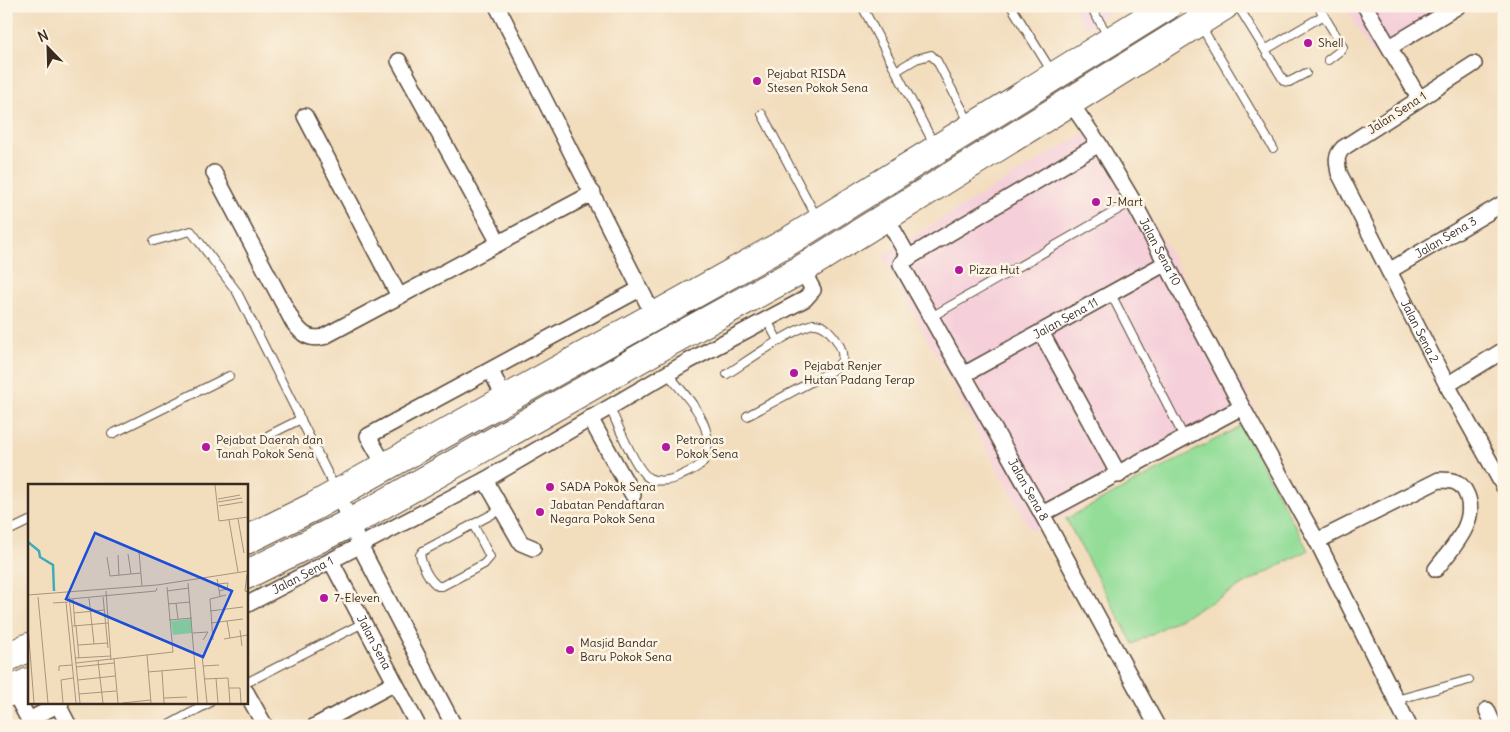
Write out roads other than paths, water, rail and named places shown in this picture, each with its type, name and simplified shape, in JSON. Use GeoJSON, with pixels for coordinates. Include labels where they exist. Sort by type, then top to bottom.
{"type":"FeatureCollection","features":[{"type":"Feature","properties":{"kind":"highway"},"geometry":{"type":"LineString","coordinates":[[248,539],[338,493],[789,241],[1167,6]]}},
{"type":"Feature","properties":{"kind":"highway"},"geometry":{"type":"LineString","coordinates":[[248,574],[355,534],[596,384],[660,362],[802,269],[1224,6]]}},
{"type":"Feature","properties":{"kind":"highway"},"geometry":{"type":"LineString","coordinates":[[6,658],[28,648]]}},
{"type":"Feature","properties":{"kind":"street"},"geometry":{"type":"LineString","coordinates":[[497,6],[654,316]]}},
{"type":"Feature","properties":{"kind":"street"},"geometry":{"type":"LineString","coordinates":[[1365,6],[1419,98]]}},
{"type":"Feature","properties":{"kind":"street"},"geometry":{"type":"LineString","coordinates":[[1390,47],[1458,6]]}},
{"type":"Feature","properties":{"kind":"street"},"geometry":{"type":"LineString","coordinates":[[398,61],[499,243]]}},
{"type":"Feature","properties":{"kind":"street","name":"Jalan Sena 1"},"geometry":{"type":"LineString","coordinates":[[1339,173],[1337,154],[1343,148],[1474,64]]}},
{"type":"Feature","properties":{"kind":"street","name":"Jalan Sena 10"},"geometry":{"type":"LineString","coordinates":[[1070,102],[1100,144],[1133,201],[1242,407],[1316,541],[1409,726]]}},
{"type":"Feature","properties":{"kind":"street"},"geometry":{"type":"LineString","coordinates":[[305,116],[399,296]]}},
{"type":"Feature","properties":{"kind":"street"},"geometry":{"type":"LineString","coordinates":[[886,217],[909,258],[1100,144]]}},
{"type":"Feature","properties":{"kind":"street"},"geometry":{"type":"LineString","coordinates":[[214,173],[293,322],[302,334],[308,338],[323,337],[593,194]]}},
{"type":"Feature","properties":{"kind":"street","name":"Jalan Sena 2"},"geometry":{"type":"LineString","coordinates":[[1339,173],[1447,385],[1504,487]]}},
{"type":"Feature","properties":{"kind":"street","name":"Jalan Sena 3"},"geometry":{"type":"LineString","coordinates":[[1389,271],[1504,203]]}},
{"type":"Feature","properties":{"kind":"street","name":"Jalan Sena 8"},"geometry":{"type":"LineString","coordinates":[[909,258],[903,261],[901,264],[902,268],[965,374],[1157,726]]}},
{"type":"Feature","properties":{"kind":"street","name":"Jalan Sena 11"},"geometry":{"type":"LineString","coordinates":[[965,374],[1166,263]]}},
{"type":"Feature","properties":{"kind":"street","name":"Jalan Sena 1"},"geometry":{"type":"LineString","coordinates":[[248,604],[331,561],[355,534],[485,480],[610,408],[660,362],[767,320],[810,295],[813,290],[812,286],[802,269]]}},
{"type":"Feature","properties":{"kind":"street"},"geometry":{"type":"LineString","coordinates":[[386,466],[368,436],[640,289]]}},
{"type":"Feature","properties":{"kind":"street"},"geometry":{"type":"LineString","coordinates":[[1040,332],[1119,474]]}},
{"type":"Feature","properties":{"kind":"street"},"geometry":{"type":"LineString","coordinates":[[1447,385],[1504,350]]}},
{"type":"Feature","properties":{"kind":"street"},"geometry":{"type":"LineString","coordinates":[[491,371],[505,399]]}},
{"type":"Feature","properties":{"kind":"street"},"geometry":{"type":"LineString","coordinates":[[596,384],[610,408]]}},
{"type":"Feature","properties":{"kind":"street"},"geometry":{"type":"LineString","coordinates":[[1042,514],[1242,407]]}},
{"type":"Feature","properties":{"kind":"street"},"geometry":{"type":"LineString","coordinates":[[590,418],[633,495]]}},
{"type":"Feature","properties":{"kind":"street"},"geometry":{"type":"LineString","coordinates":[[485,480],[521,543],[533,548]]}},
{"type":"Feature","properties":{"kind":"street"},"geometry":{"type":"LineString","coordinates":[[1316,541],[1439,480],[1451,480],[1462,485],[1468,497],[1471,511],[1460,538],[1436,569]]}},
{"type":"Feature","properties":{"kind":"street"},"geometry":{"type":"LineString","coordinates":[[338,493],[355,534],[454,726]]}},
{"type":"Feature","properties":{"kind":"street","name":"Jalan Sena"},"geometry":{"type":"LineString","coordinates":[[331,561],[418,726]]}},
{"type":"Feature","properties":{"kind":"street"},"geometry":{"type":"LineString","coordinates":[[315,726],[395,683]]}},
{"type":"Feature","properties":{"kind":"street"},"geometry":{"type":"LineString","coordinates":[[16,688],[31,723],[59,704],[69,726]]}},
{"type":"Feature","properties":{"kind":"street"},"geometry":{"type":"LineString","coordinates":[[248,696],[265,726]]}},
{"type":"Feature","properties":{"kind":"street"},"geometry":{"type":"LineString","coordinates":[[1487,710],[1494,726]]}},
{"type":"Feature","properties":{"kind":"lane"},"geometry":{"type":"LineString","coordinates":[[862,6],[937,150]]}},
{"type":"Feature","properties":{"kind":"lane"},"geometry":{"type":"LineString","coordinates":[[1011,6],[1054,76]]}},
{"type":"Feature","properties":{"kind":"lane"},"geometry":{"type":"LineString","coordinates":[[1090,6],[1111,41]]}},
{"type":"Feature","properties":{"kind":"lane"},"geometry":{"type":"LineString","coordinates":[[1238,6],[1284,81],[1289,82],[1306,73]]}},
{"type":"Feature","properties":{"kind":"lane"},"geometry":{"type":"LineString","coordinates":[[1318,6],[1343,47],[1328,60]]}},
{"type":"Feature","properties":{"kind":"lane"},"geometry":{"type":"LineString","coordinates":[[1264,50],[1324,15]]}},
{"type":"Feature","properties":{"kind":"lane"},"geometry":{"type":"LineString","coordinates":[[1199,22],[1273,148]]}},
{"type":"Feature","properties":{"kind":"lane"},"geometry":{"type":"LineString","coordinates":[[896,71],[916,59],[931,56],[937,61],[972,128]]}},
{"type":"Feature","properties":{"kind":"lane"},"geometry":{"type":"LineString","coordinates":[[762,114],[820,222]]}},
{"type":"Feature","properties":{"kind":"lane"},"geometry":{"type":"LineString","coordinates":[[931,317],[1133,201]]}},
{"type":"Feature","properties":{"kind":"lane"},"geometry":{"type":"LineString","coordinates":[[154,241],[191,231],[237,292],[338,493]]}},
{"type":"Feature","properties":{"kind":"lane"},"geometry":{"type":"LineString","coordinates":[[1111,294],[1185,439]]}},
{"type":"Feature","properties":{"kind":"lane"},"geometry":{"type":"LineString","coordinates":[[767,320],[778,341]]}},
{"type":"Feature","properties":{"kind":"lane"},"geometry":{"type":"LineString","coordinates":[[727,374],[778,341],[806,326],[814,324],[824,326],[831,332],[842,353],[842,360],[835,369],[747,416]]}},
{"type":"Feature","properties":{"kind":"lane"},"geometry":{"type":"LineString","coordinates":[[610,408],[639,468],[648,478],[658,481],[680,476],[703,463],[707,453],[709,438],[706,426],[692,403],[660,362]]}},
{"type":"Feature","properties":{"kind":"lane"},"geometry":{"type":"LineString","coordinates":[[112,434],[229,376]]}},
{"type":"Feature","properties":{"kind":"lane"},"geometry":{"type":"LineString","coordinates":[[268,435],[301,420]]}},
{"type":"Feature","properties":{"kind":"lane"},"geometry":{"type":"LineString","coordinates":[[473,524],[490,557],[484,564],[442,586],[438,586],[431,580],[420,555],[423,551],[473,524],[502,509]]}},
{"type":"Feature","properties":{"kind":"lane"},"geometry":{"type":"LineString","coordinates":[[6,532],[28,521]]}},
{"type":"Feature","properties":{"kind":"lane"},"geometry":{"type":"LineString","coordinates":[[248,682],[363,623]]}},
{"type":"Feature","properties":{"kind":"lane"},"geometry":{"type":"LineString","coordinates":[[1396,700],[1469,680]]}},
{"type":"Feature","properties":{"kind":"lane"},"geometry":{"type":"LineString","coordinates":[[167,726],[207,704]]}},
{"type":"Feature","properties":{"kind":"place","name":"Shell"},"geometry":{"type":"Point","coordinates":[1308,43]}},
{"type":"Feature","properties":{"kind":"place","name":"Pejabat RISDA Stesen Pokok Sena"},"geometry":{"type":"Point","coordinates":[757,81]}},
{"type":"Feature","properties":{"kind":"place","name":"J-Mart"},"geometry":{"type":"Point","coordinates":[1096,202]}},
{"type":"Feature","properties":{"kind":"place","name":"Pizza Hut"},"geometry":{"type":"Point","coordinates":[959,270]}},
{"type":"Feature","properties":{"kind":"place","name":"Pejabat Renjer Hutan Padang Terap"},"geometry":{"type":"Point","coordinates":[794,373]}},
{"type":"Feature","properties":{"kind":"place","name":"Pejabat Daerah dan Tanah Pokok Sena"},"geometry":{"type":"Point","coordinates":[206,447]}},
{"type":"Feature","properties":{"kind":"place","name":"Petronas Pokok Sena"},"geometry":{"type":"Point","coordinates":[666,447]}},
{"type":"Feature","properties":{"kind":"place","name":"SADA Pokok Sena"},"geometry":{"type":"Point","coordinates":[550,487]}},
{"type":"Feature","properties":{"kind":"place","name":"Jabatan Pendaftaran Negara Pokok Sena"},"geometry":{"type":"Point","coordinates":[540,512]}},
{"type":"Feature","properties":{"kind":"place","name":"7-Eleven"},"geometry":{"type":"Point","coordinates":[324,598]}},
{"type":"Feature","properties":{"kind":"place","name":"Masjid Bandar Baru Pokok Sena"},"geometry":{"type":"Point","coordinates":[570,650]}}]}
